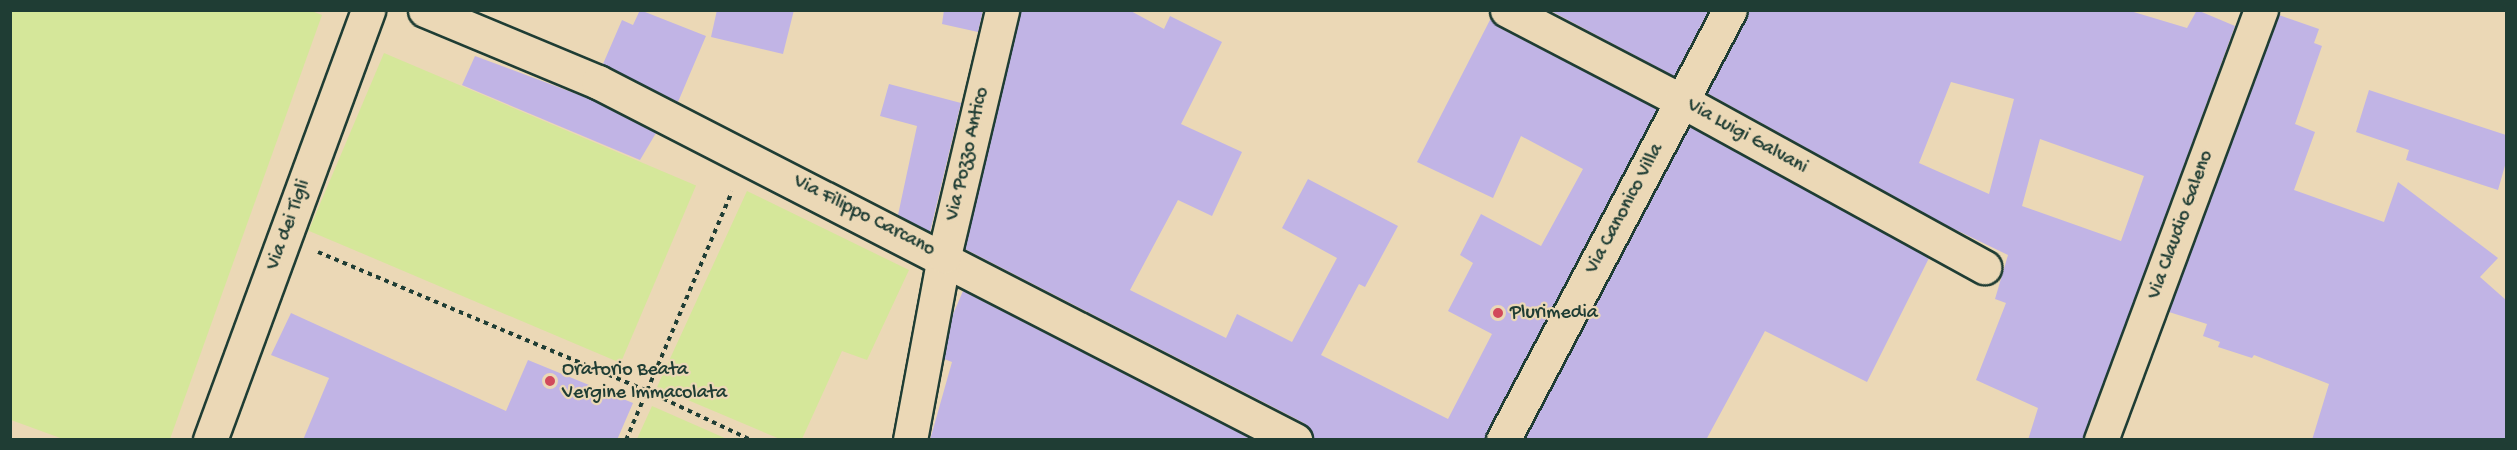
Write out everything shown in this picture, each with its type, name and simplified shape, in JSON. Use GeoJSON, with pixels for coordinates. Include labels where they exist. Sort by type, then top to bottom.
{"type":"FeatureCollection","features":[{"type":"Feature","properties":{"kind":"street","name":"Via dei Tigli"},"geometry":{"type":"LineString","coordinates":[[210,440],[368,10]]}},
{"type":"Feature","properties":{"kind":"street","name":"Via Filippo Carcano"},"geometry":{"type":"LineString","coordinates":[[425,10],[598,82],[944,256],[1295,440]]}},
{"type":"Feature","properties":{"kind":"street","name":"Via Pozzo Antico"},"geometry":{"type":"LineString","coordinates":[[910,440],[944,256],[1002,10]]}},
{"type":"Feature","properties":{"kind":"street","name":"Via Luigi Galvani"},"geometry":{"type":"LineString","coordinates":[[1508,10],[1682,100],[1984,267]]}},
{"type":"Feature","properties":{"kind":"street","name":"Via Canonico Villa"},"geometry":{"type":"LineString","coordinates":[[1503,440],[1730,10]]}},
{"type":"Feature","properties":{"kind":"street","name":"Via Claudio Galeno"},"geometry":{"type":"LineString","coordinates":[[2102,440],[2261,10]]}},
{"type":"Feature","properties":{"kind":"path"},"geometry":{"type":"LineString","coordinates":[[626,440],[734,189]]}},
{"type":"Feature","properties":{"kind":"path"},"geometry":{"type":"LineString","coordinates":[[284,238],[646,391],[751,440]]}},
{"type":"Feature","properties":{"kind":"green space"},"geometry":{"type":"Polygon","coordinates":[[[309,10],[322,15],[170,439],[63,439],[11,420],[11,11],[309,10]]]}},
{"type":"Feature","properties":{"kind":"green space"},"geometry":{"type":"Polygon","coordinates":[[[384,53],[696,185],[621,363],[309,231],[384,53]]]}},
{"type":"Feature","properties":{"kind":"green space"},"geometry":{"type":"Polygon","coordinates":[[[747,191],[909,270],[867,360],[842,351],[802,439],[780,439],[657,387],[747,191]]]}},
{"type":"Feature","properties":{"kind":"green space"},"geometry":{"type":"Polygon","coordinates":[[[652,406],[727,439],[637,439],[652,406]]]}},
{"type":"Feature","properties":{"kind":"building"},"geometry":{"type":"Polygon","coordinates":[[[640,10],[706,36],[678,102],[603,64],[622,20],[633,25],[640,10]]]}},
{"type":"Feature","properties":{"kind":"building"},"geometry":{"type":"Polygon","coordinates":[[[717,10],[794,10],[783,54],[711,37],[717,10]]]}},
{"type":"Feature","properties":{"kind":"building"},"geometry":{"type":"Polygon","coordinates":[[[944,10],[983,10],[978,32],[942,24],[944,10]]]}},
{"type":"Feature","properties":{"kind":"building"},"geometry":{"type":"Polygon","coordinates":[[[1020,10],[1129,10],[1164,29],[1170,16],[1222,42],[1181,124],[1242,152],[1212,216],[1178,200],[1130,290],[1226,338],[1237,314],[1292,342],[1337,258],[1282,228],[1308,179],[1398,226],[1365,287],[1359,284],[1321,355],[1448,419],[1492,334],[1448,311],[1473,263],[1460,255],[1481,214],[1541,246],[1583,169],[1521,136],[1493,198],[1417,162],[1491,18],[1498,27],[1657,109],[1484,440],[1314,440],[1304,423],[965,249],[1020,10]]]}},
{"type":"Feature","properties":{"kind":"building"},"geometry":{"type":"Polygon","coordinates":[[[1549,10],[1709,10],[1674,76],[1549,10]]]}},
{"type":"Feature","properties":{"kind":"building"},"geometry":{"type":"Polygon","coordinates":[[[1749,10],[2127,10],[2187,28],[2197,10],[2235,26],[2083,440],[2028,440],[2038,408],[1976,380],[2006,303],[1995,299],[2008,255],[1950,227],[1707,93],[1749,10]],[[1951,82],[1919,163],[1989,194],[2014,99],[1951,82]],[[2040,139],[2022,206],[2121,241],[2144,176],[2040,139]]]}},
{"type":"Feature","properties":{"kind":"building"},"geometry":{"type":"Polygon","coordinates":[[[2279,15],[2319,29],[2314,43],[2322,46],[2295,124],[2315,132],[2294,190],[2384,222],[2398,182],[2498,258],[2480,277],[2506,300],[2506,440],[2312,440],[2329,384],[2254,355],[2252,358],[2218,347],[2220,342],[2203,336],[2207,324],[2169,312],[2279,15]]]}},
{"type":"Feature","properties":{"kind":"building"},"geometry":{"type":"Polygon","coordinates":[[[475,56],[590,99],[656,133],[640,160],[462,85],[475,56]]]}},
{"type":"Feature","properties":{"kind":"building"},"geometry":{"type":"Polygon","coordinates":[[[889,84],[961,103],[930,232],[898,215],[917,126],[880,116],[889,84]]]}},
{"type":"Feature","properties":{"kind":"building"},"geometry":{"type":"Polygon","coordinates":[[[2369,90],[2506,135],[2506,162],[2498,190],[2406,160],[2409,150],[2356,132],[2369,90]]]}},
{"type":"Feature","properties":{"kind":"building"},"geometry":{"type":"Polygon","coordinates":[[[1690,127],[1929,258],[1867,382],[1765,331],[1706,440],[1524,440],[1690,127]]]}},
{"type":"Feature","properties":{"kind":"building"},"geometry":{"type":"Polygon","coordinates":[[[963,291],[1253,440],[930,440],[952,362],[944,359],[951,319],[963,291]]]}},
{"type":"Feature","properties":{"kind":"building"},"geometry":{"type":"Polygon","coordinates":[[[291,313],[506,411],[528,360],[633,403],[617,440],[303,440],[329,378],[271,355],[291,313]]]}},
{"type":"Feature","properties":{"kind":"place","name":"Plurimedia"},"geometry":{"type":"Point","coordinates":[1498,313]}},
{"type":"Feature","properties":{"kind":"place","name":"Oratorio Beata Vergine Immacolata"},"geometry":{"type":"Point","coordinates":[550,381]}}]}
